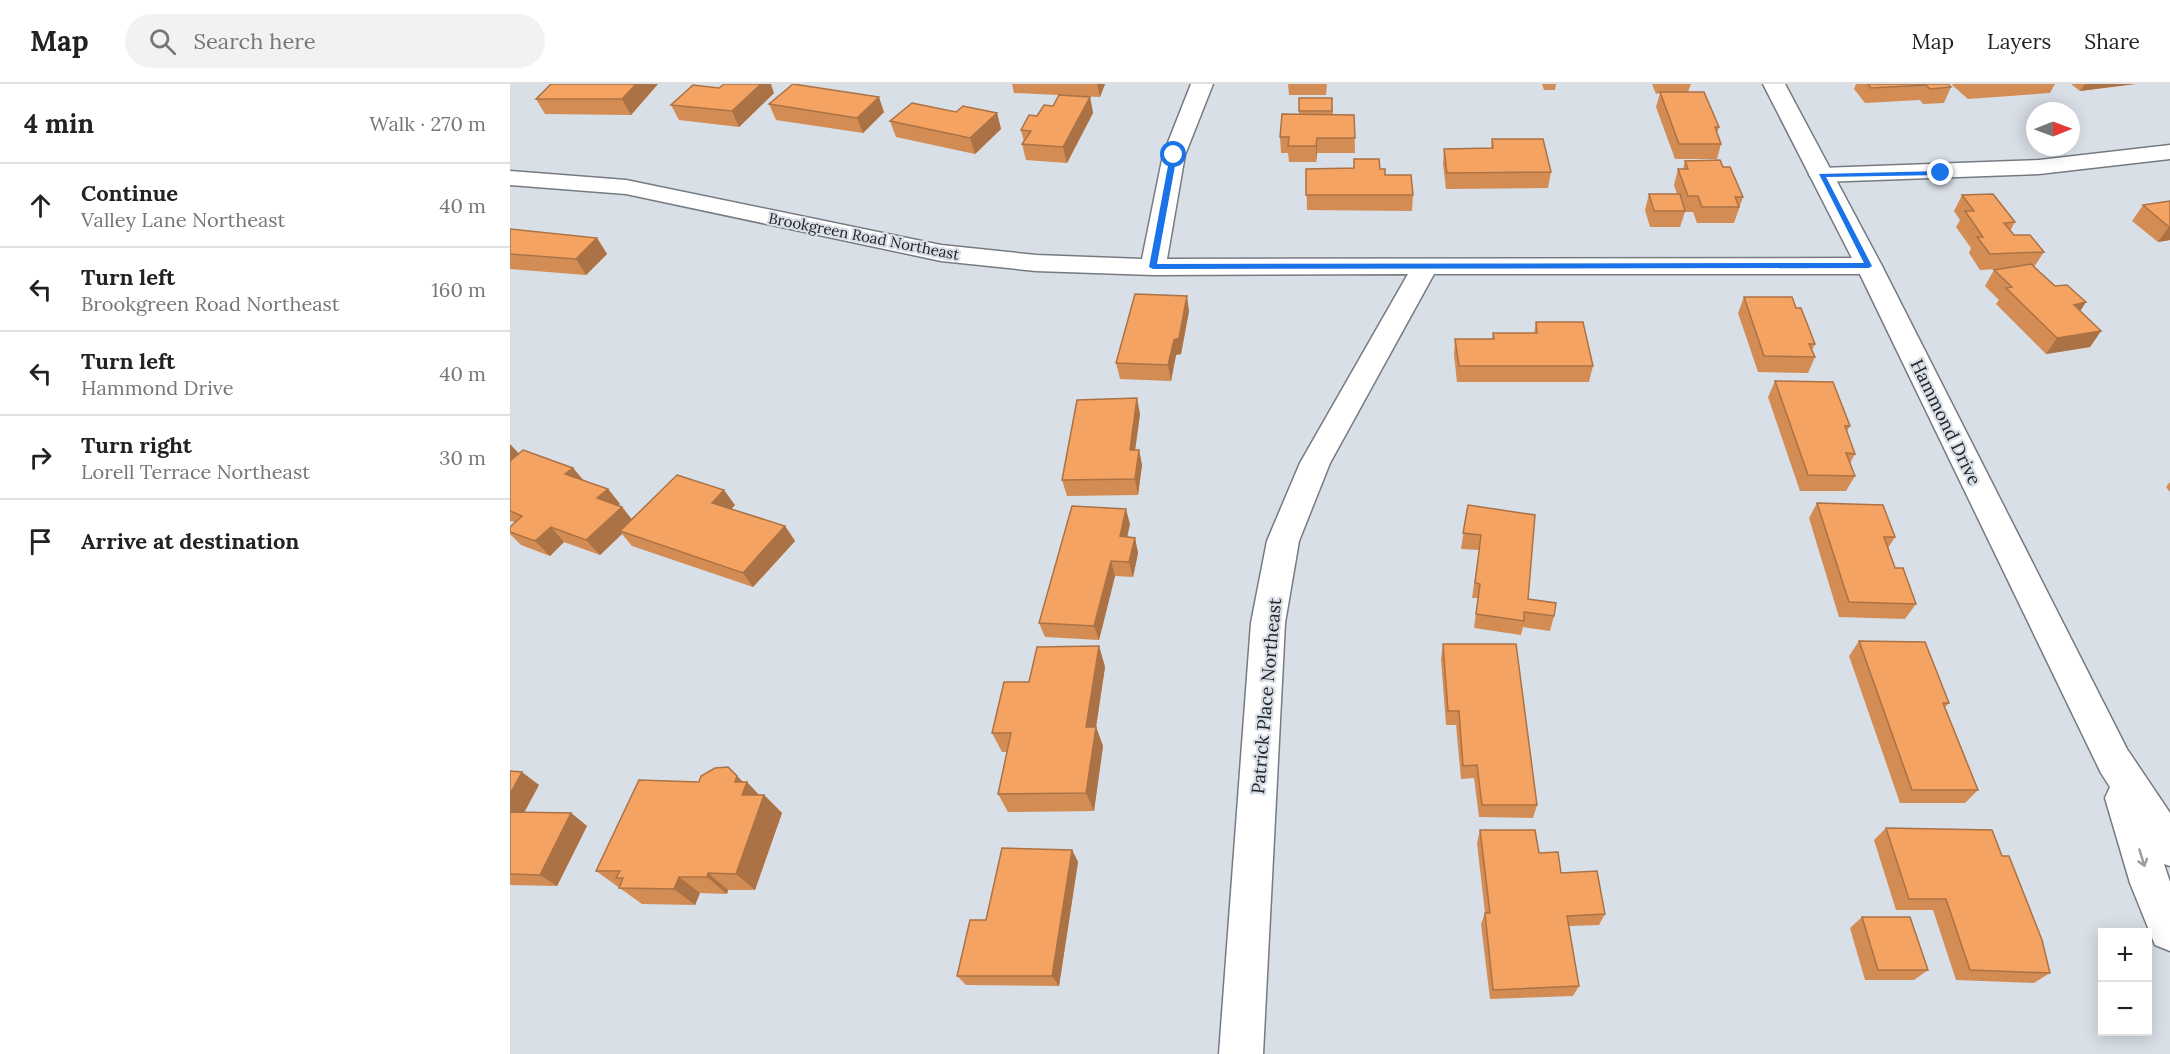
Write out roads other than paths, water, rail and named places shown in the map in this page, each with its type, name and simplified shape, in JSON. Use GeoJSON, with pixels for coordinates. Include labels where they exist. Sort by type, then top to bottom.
{"type":"FeatureCollection","features":[{"type":"Feature","properties":{"kind":"street"},"geometry":{"type":"LineString","coordinates":[[1153,267],[1174,155],[1202,84]]}},
{"type":"Feature","properties":{"kind":"street","name":"Hammond Drive"},"geometry":{"type":"LineString","coordinates":[[1774,84],[1869,266],[2114,761],[2170,848]]}},
{"type":"Feature","properties":{"kind":"street"},"geometry":{"type":"LineString","coordinates":[[1821,175],[2023,170],[2105,162],[2170,152]]}},
{"type":"Feature","properties":{"kind":"street","name":"Brookgreen Road Northeast"},"geometry":{"type":"LineString","coordinates":[[510,178],[579,182],[626,188],[941,253],[1036,263],[1153,267],[1869,266]]}},
{"type":"Feature","properties":{"kind":"street","name":"Patrick Place Northeast"},"geometry":{"type":"LineString","coordinates":[[1241,1054],[1268,623],[1283,540],[1315,463],[1426,266]]}},
{"type":"Feature","properties":{"kind":"street","name":"Hammond Drive"},"geometry":{"type":"LineString","coordinates":[[2114,761],[2150,883],[2170,930]]}}]}
